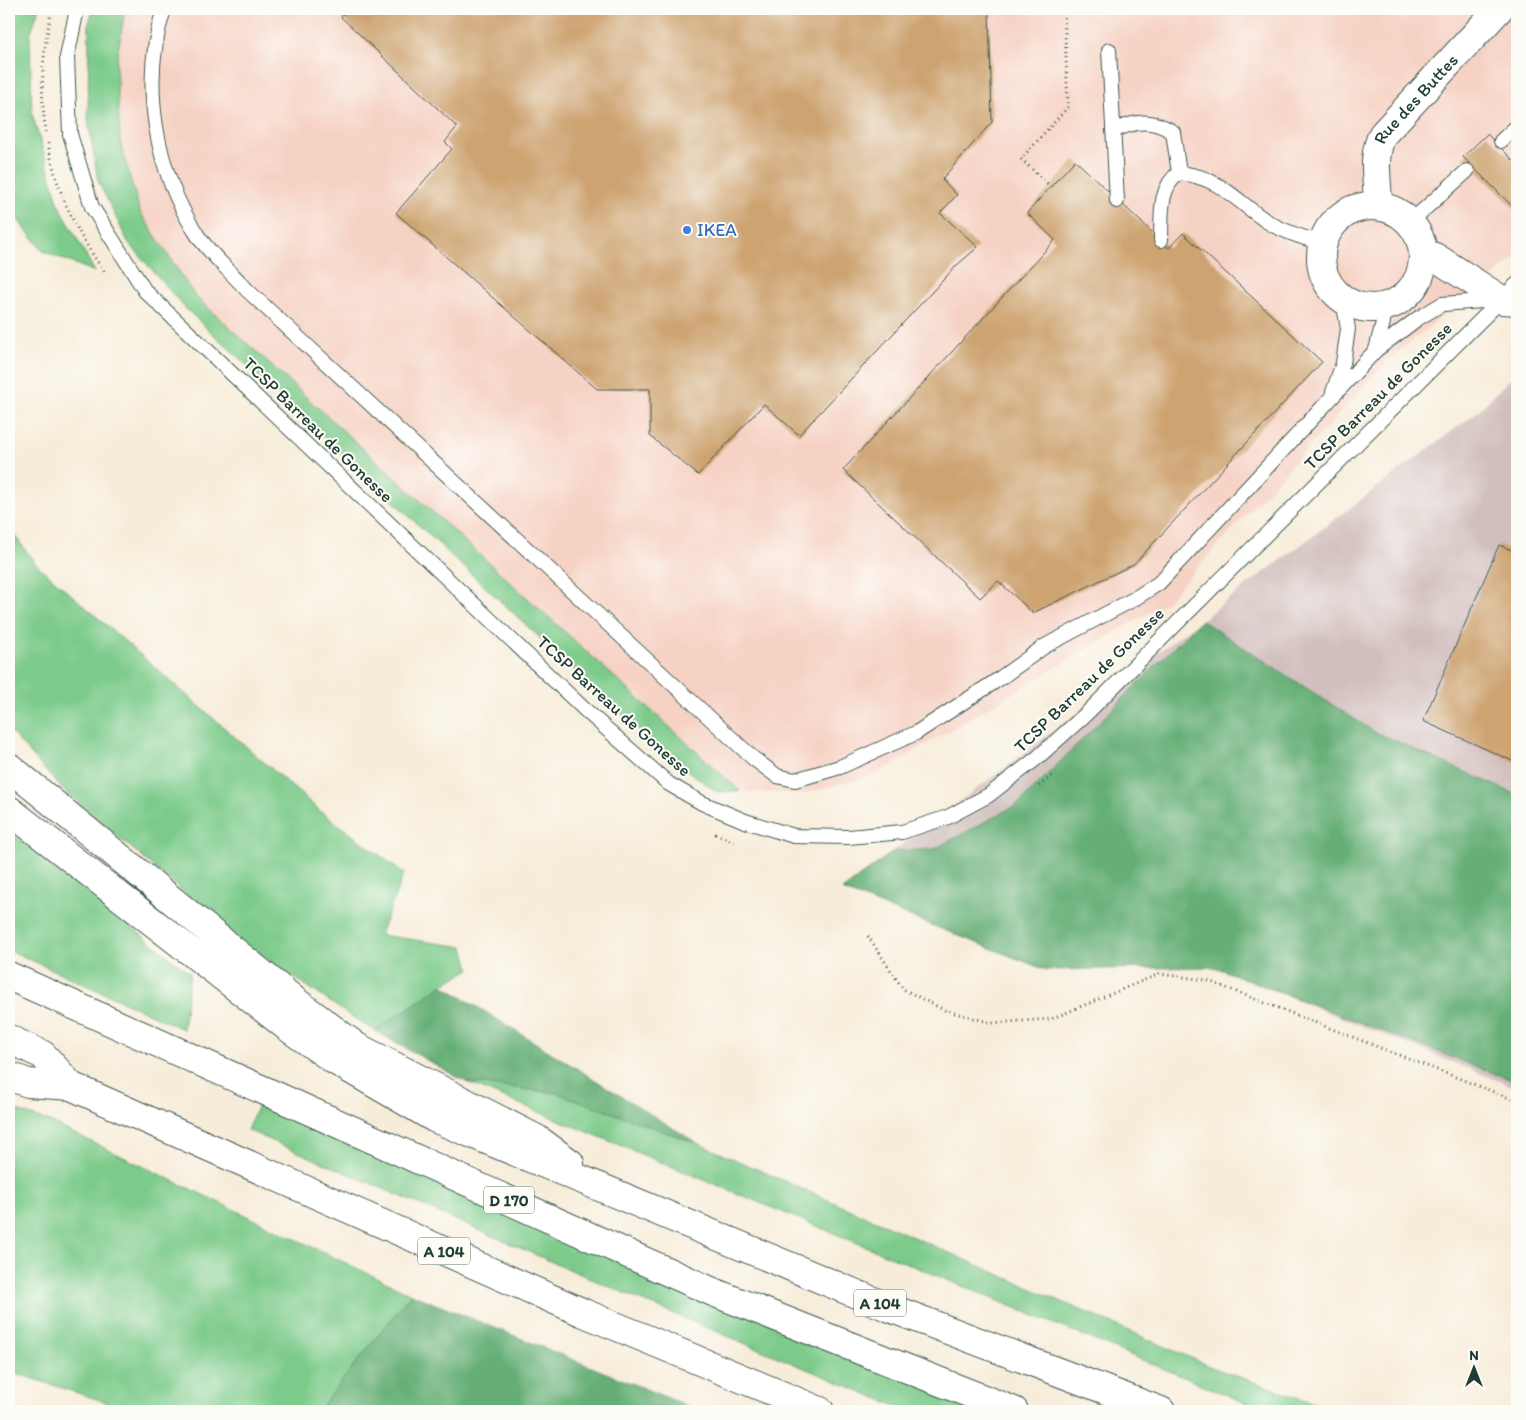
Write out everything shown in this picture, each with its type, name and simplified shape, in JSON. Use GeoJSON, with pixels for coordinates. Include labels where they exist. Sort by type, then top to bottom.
{"type":"FeatureCollection","features":[{"type":"Feature","properties":{"kind":"main road","name":"Rue des Buttes"},"geometry":{"type":"LineString","coordinates":[[1378,206],[1377,144],[1383,134],[1499,9]]}},
{"type":"Feature","properties":{"kind":"main road"},"geometry":{"type":"LineString","coordinates":[[1363,206],[1378,206],[1401,214],[1410,222],[1419,237],[1424,254],[1418,282],[1403,298],[1384,307],[1370,309],[1356,306],[1343,300],[1331,289],[1323,276],[1320,259],[1322,243],[1328,230],[1337,219],[1349,211],[1363,206]]}},
{"type":"Feature","properties":{"kind":"main road"},"geometry":{"type":"LineString","coordinates":[[1424,254],[1435,256],[1512,295]]}},
{"type":"Feature","properties":{"kind":"main road"},"geometry":{"type":"LineString","coordinates":[[9,768],[299,1004],[357,1047],[538,1139],[601,1187]]}},
{"type":"Feature","properties":{"kind":"main road","name":"A 104"},"geometry":{"type":"LineString","coordinates":[[9,810],[286,1026],[334,1060],[434,1118],[890,1308],[1161,1411]]}},
{"type":"Feature","properties":{"kind":"main road","name":"D 170"},"geometry":{"type":"LineString","coordinates":[[9,976],[713,1292],[1014,1411]]}},
{"type":"Feature","properties":{"kind":"main road"},"geometry":{"type":"LineString","coordinates":[[9,1039],[43,1055],[71,1086]]}},
{"type":"Feature","properties":{"kind":"main road","name":"A 104"},"geometry":{"type":"LineString","coordinates":[[9,1076],[28,1084],[71,1086],[584,1313],[820,1411]]}},
{"type":"Feature","properties":{"kind":"lane","name":"TCSP Barreau de Gonesse"},"geometry":{"type":"LineString","coordinates":[[77,9],[68,57],[70,134],[92,207],[145,291],[584,709],[670,784],[702,803],[728,814],[794,836],[849,838],[902,832],[948,817],[989,795],[1037,758],[1085,715],[1512,295]]}},
{"type":"Feature","properties":{"kind":"lane"},"geometry":{"type":"LineString","coordinates":[[164,9],[157,28],[152,93],[157,139],[174,190],[199,236],[247,290],[747,753],[777,776],[795,780],[840,766],[916,733],[999,680],[1045,646],[1134,599],[1159,583],[1376,350],[1442,304],[1512,295]]}},
{"type":"Feature","properties":{"kind":"lane"},"geometry":{"type":"LineString","coordinates":[[1109,50],[1117,201]]}},
{"type":"Feature","properties":{"kind":"lane"},"geometry":{"type":"LineString","coordinates":[[1113,131],[1132,122],[1160,123],[1167,127],[1173,132],[1179,173]]}},
{"type":"Feature","properties":{"kind":"lane"},"geometry":{"type":"LineString","coordinates":[[1501,141],[1517,126]]}},
{"type":"Feature","properties":{"kind":"lane"},"geometry":{"type":"LineString","coordinates":[[1410,222],[1467,171]]}},
{"type":"Feature","properties":{"kind":"lane"},"geometry":{"type":"LineString","coordinates":[[1161,240],[1164,192],[1169,180],[1179,173],[1194,175],[1216,182],[1269,222],[1322,243]]}},
{"type":"Feature","properties":{"kind":"lane"},"geometry":{"type":"LineString","coordinates":[[1331,398],[1343,364],[1348,329],[1343,300]]}},
{"type":"Feature","properties":{"kind":"lane"},"geometry":{"type":"LineString","coordinates":[[1376,350],[1384,307]]}},
{"type":"Feature","properties":{"kind":"path"},"geometry":{"type":"LineString","coordinates":[[52,9],[44,47],[42,80],[50,155],[66,209],[84,243],[106,273]]}},
{"type":"Feature","properties":{"kind":"path"},"geometry":{"type":"LineString","coordinates":[[1051,186],[1021,159],[1068,107],[1064,9]]}},
{"type":"Feature","properties":{"kind":"path"},"geometry":{"type":"LineString","coordinates":[[1033,790],[1054,774]]}},
{"type":"Feature","properties":{"kind":"path"},"geometry":{"type":"LineString","coordinates":[[711,832],[744,845]]}},
{"type":"Feature","properties":{"kind":"path"},"geometry":{"type":"LineString","coordinates":[[868,936],[903,989],[944,1010],[992,1023],[1051,1019],[1159,974],[1206,980],[1517,1102]]}},
{"type":"Feature","properties":{"kind":"shaded area"},"geometry":{"type":"Polygon","coordinates":[[[125,9],[1517,9],[1517,257],[1389,359],[1165,603],[876,774],[802,794],[740,791],[195,296],[140,212],[120,142],[116,64],[125,9]]]}},
{"type":"Feature","properties":{"kind":"shaded area"},"geometry":{"type":"Polygon","coordinates":[[[1517,372],[1517,1088],[1214,967],[1046,970],[842,890],[1475,414],[1517,372]]]}},
{"type":"Feature","properties":{"kind":"green space"},"geometry":{"type":"Polygon","coordinates":[[[9,9],[39,9],[30,34],[32,113],[59,205],[95,272],[43,251],[9,209],[9,9]]]}},
{"type":"Feature","properties":{"kind":"green space"},"geometry":{"type":"Polygon","coordinates":[[[94,9],[125,9],[116,64],[120,142],[140,212],[195,296],[740,791],[717,792],[666,755],[184,307],[128,242],[98,181],[88,120],[89,22],[94,9]]]}},
{"type":"Feature","properties":{"kind":"green space"},"geometry":{"type":"Polygon","coordinates":[[[9,528],[36,564],[320,811],[404,873],[380,935],[464,947],[470,969],[442,985],[375,1031],[237,938],[61,788],[9,730],[9,528]]]}},
{"type":"Feature","properties":{"kind":"green space"},"geometry":{"type":"Polygon","coordinates":[[[1201,620],[1373,731],[1517,795],[1517,1082],[1214,967],[1046,970],[842,890],[894,851],[934,849],[1018,804],[1201,620]]]}},
{"type":"Feature","properties":{"kind":"green space"},"geometry":{"type":"Polygon","coordinates":[[[9,831],[190,973],[183,1029],[9,950],[9,831]]]}},
{"type":"Feature","properties":{"kind":"green space"},"geometry":{"type":"Polygon","coordinates":[[[442,985],[697,1143],[557,1093],[466,1082],[375,1031],[442,985]]]}},
{"type":"Feature","properties":{"kind":"green space"},"geometry":{"type":"Polygon","coordinates":[[[466,1082],[557,1093],[697,1143],[1214,1368],[1337,1411],[1266,1411],[466,1082]]]}},
{"type":"Feature","properties":{"kind":"green space"},"geometry":{"type":"Polygon","coordinates":[[[260,1100],[990,1411],[908,1411],[645,1302],[247,1130],[260,1100]]]}},
{"type":"Feature","properties":{"kind":"green space"},"geometry":{"type":"Polygon","coordinates":[[[9,1108],[50,1122],[411,1294],[318,1411],[134,1411],[9,1371],[9,1108]]]}},
{"type":"Feature","properties":{"kind":"green space"},"geometry":{"type":"Polygon","coordinates":[[[411,1294],[700,1411],[318,1411],[411,1294]]]}},
{"type":"Feature","properties":{"kind":"building","name":"IKEA"},"geometry":{"type":"Polygon","coordinates":[[[348,9],[989,9],[992,122],[942,179],[957,195],[940,213],[978,247],[957,265],[799,435],[764,404],[698,475],[650,436],[650,389],[597,389],[396,213],[452,149],[445,142],[457,127],[341,17],[348,9]]]}},
{"type":"Feature","properties":{"kind":"building"},"geometry":{"type":"Polygon","coordinates":[[[1487,134],[1517,164],[1517,211],[1463,157],[1487,134]]]}},
{"type":"Feature","properties":{"kind":"building"},"geometry":{"type":"Polygon","coordinates":[[[1075,160],[1169,248],[1183,233],[1322,362],[1134,564],[1033,613],[998,581],[980,598],[843,470],[1055,240],[1027,213],[1075,160]]]}},
{"type":"Feature","properties":{"kind":"building"},"geometry":{"type":"Polygon","coordinates":[[[1499,545],[1517,552],[1517,763],[1423,721],[1499,545]]]}},
{"type":"Feature","properties":{"kind":"place","name":"IKEA"},"geometry":{"type":"Point","coordinates":[687,230]}}]}
